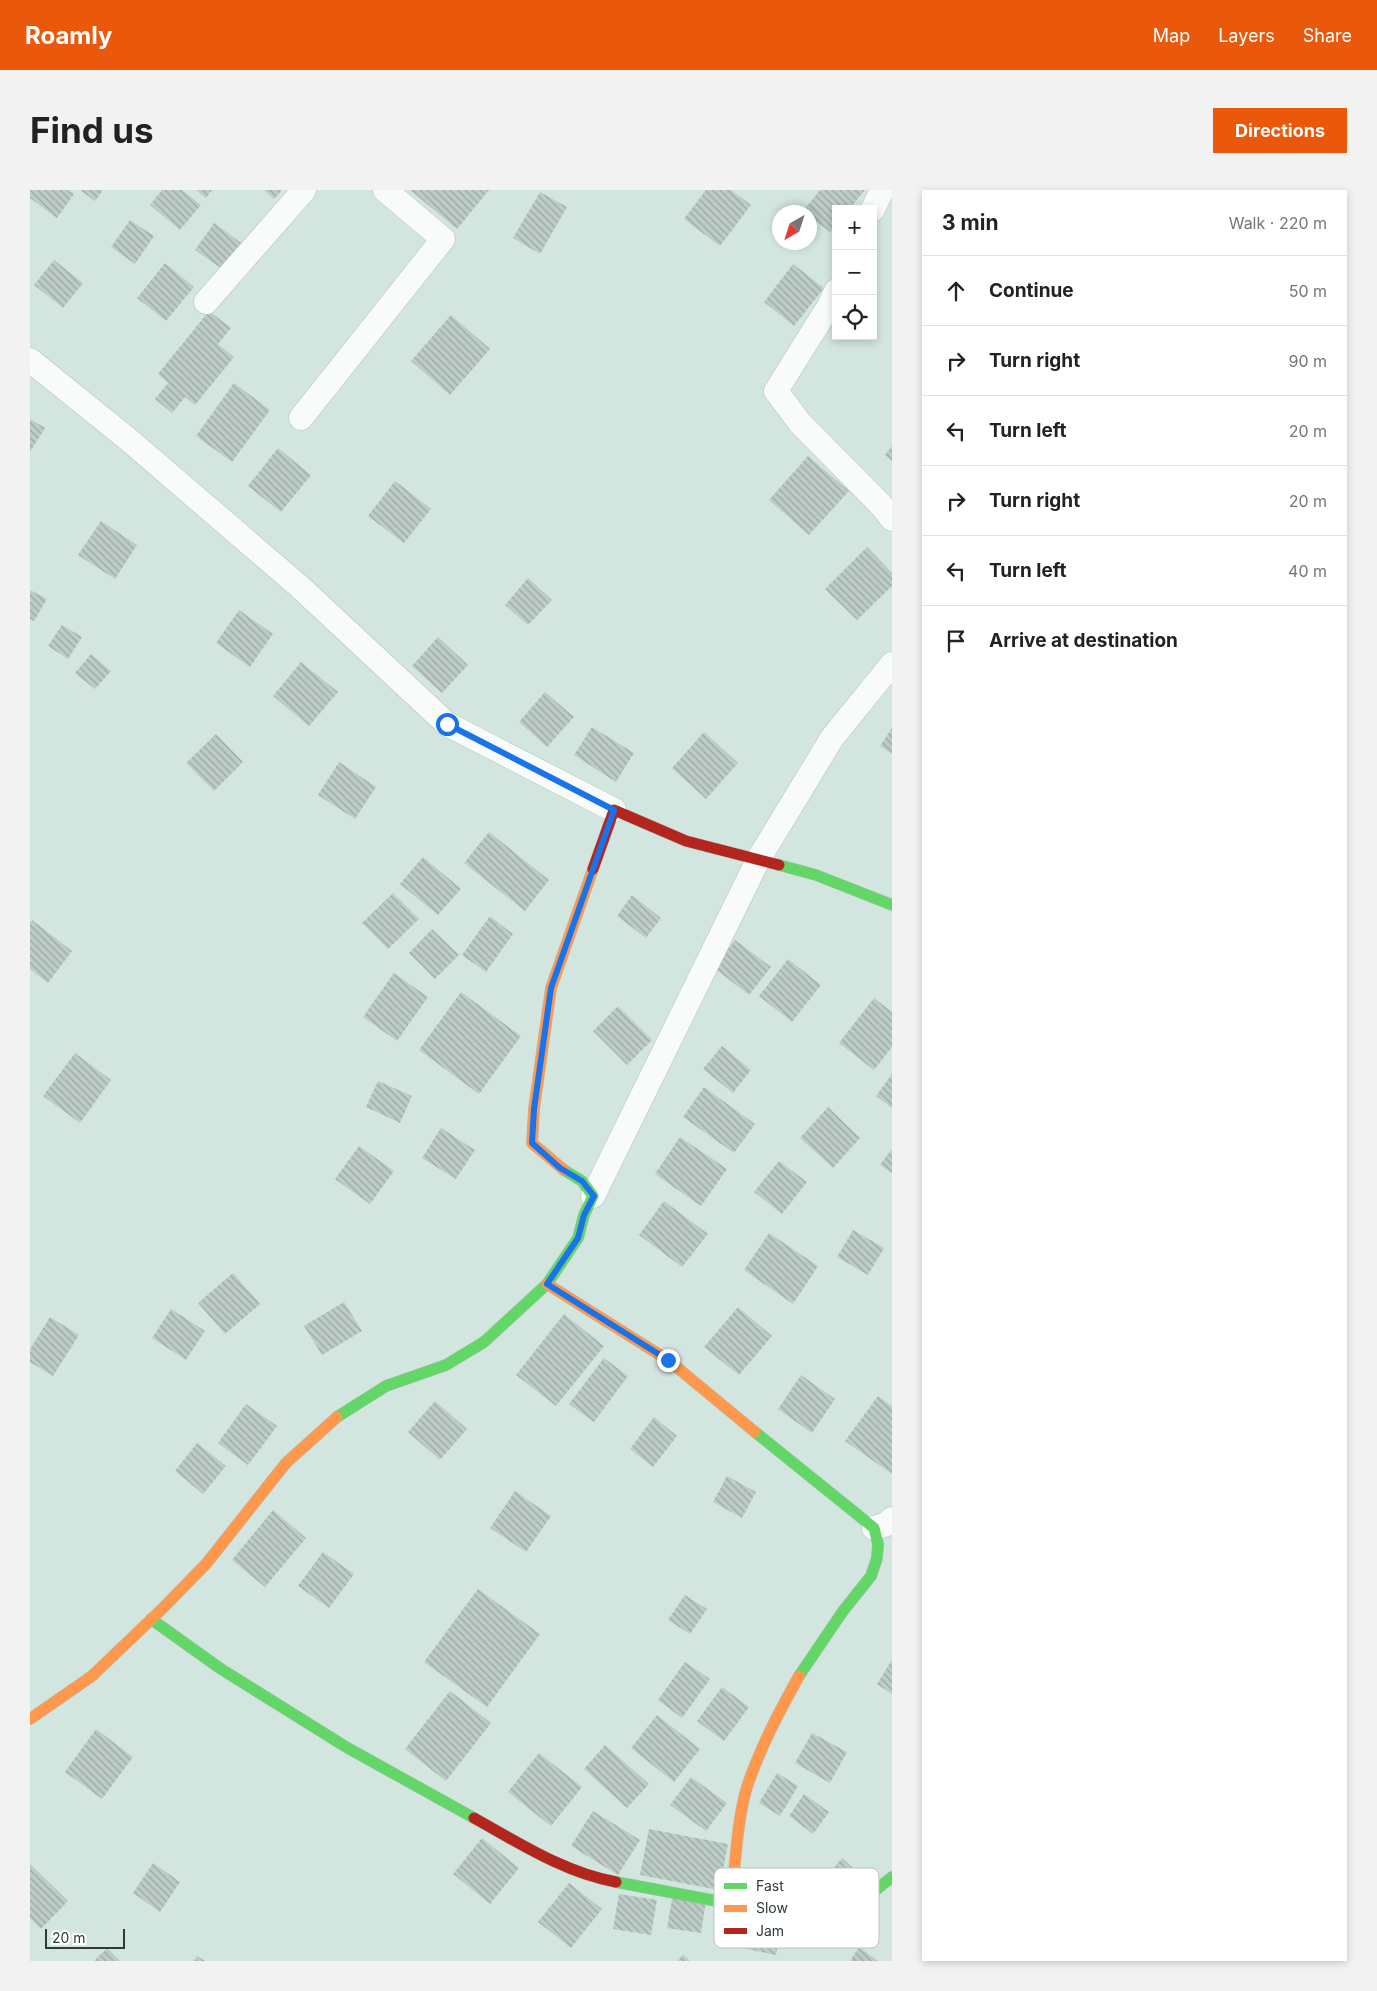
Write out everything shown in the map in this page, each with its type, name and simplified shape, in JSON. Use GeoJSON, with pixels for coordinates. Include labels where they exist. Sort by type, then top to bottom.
{"type":"FeatureCollection","features":[{"type":"Feature","properties":{"kind":"street"},"geometry":{"type":"LineString","coordinates":[[206,302],[304,190]]}},
{"type":"Feature","properties":{"kind":"street"},"geometry":{"type":"LineString","coordinates":[[301,418],[443,239],[385,190]]}},
{"type":"Feature","properties":{"kind":"street"},"geometry":{"type":"LineString","coordinates":[[875,205],[882,190]]}},
{"type":"Feature","properties":{"kind":"street"},"geometry":{"type":"LineString","coordinates":[[834,295],[776,391],[800,423],[882,506],[892,519]]}},
{"type":"Feature","properties":{"kind":"street"},"geometry":{"type":"LineString","coordinates":[[30,360],[129,440],[300,587],[447,724],[614,810],[686,841],[816,875],[892,904]]}},
{"type":"Feature","properties":{"kind":"street"},"geometry":{"type":"LineString","coordinates":[[30,1719],[92,1676],[152,1618],[206,1564],[286,1463],[342,1413],[386,1386],[446,1365],[484,1342],[547,1284],[578,1238],[584,1215],[758,860],[832,738],[892,664]]}},
{"type":"Feature","properties":{"kind":"street"},"geometry":{"type":"LineString","coordinates":[[594,1196],[582,1181],[560,1168],[532,1143],[534,1109],[551,988],[614,810]]}},
{"type":"Feature","properties":{"kind":"street"},"geometry":{"type":"LineString","coordinates":[[547,1284],[668,1360],[813,1480],[886,1525],[878,1544],[877,1558],[871,1576],[843,1611],[798,1680],[772,1725],[747,1788],[735,1868]]}},
{"type":"Feature","properties":{"kind":"street"},"geometry":{"type":"LineString","coordinates":[[152,1618],[221,1668],[346,1746],[547,1859],[604,1880],[714,1901]]}},
{"type":"Feature","properties":{"kind":"street"},"geometry":{"type":"LineString","coordinates":[[879,1887],[892,1877]]}},
{"type":"Feature","properties":{"kind":"building"},"geometry":{"type":"Polygon","coordinates":[[[30,190],[68,190],[74,194],[57,218],[30,198],[30,190]]]}},
{"type":"Feature","properties":{"kind":"building"},"geometry":{"type":"Polygon","coordinates":[[[80,190],[103,190],[95,201],[80,190]]]}},
{"type":"Feature","properties":{"kind":"building"},"geometry":{"type":"Polygon","coordinates":[[[162,190],[182,190],[201,205],[180,230],[150,205],[162,190]]]}},
{"type":"Feature","properties":{"kind":"building"},"geometry":{"type":"Polygon","coordinates":[[[196,190],[212,190],[206,198],[196,190]]]}},
{"type":"Feature","properties":{"kind":"building"},"geometry":{"type":"Polygon","coordinates":[[[264,190],[282,190],[274,199],[264,190]]]}},
{"type":"Feature","properties":{"kind":"building"},"geometry":{"type":"Polygon","coordinates":[[[410,190],[489,190],[457,229],[410,190]]]}},
{"type":"Feature","properties":{"kind":"building"},"geometry":{"type":"Polygon","coordinates":[[[706,190],[731,190],[751,205],[720,246],[684,219],[706,190]]]}},
{"type":"Feature","properties":{"kind":"building"},"geometry":{"type":"Polygon","coordinates":[[[820,190],[865,190],[852,205],[832,205],[832,230],[830,232],[817,222],[817,205],[808,205],[820,190]]]}},
{"type":"Feature","properties":{"kind":"building"},"geometry":{"type":"Polygon","coordinates":[[[540,192],[567,207],[540,254],[513,238],[540,192]]]}},
{"type":"Feature","properties":{"kind":"building"},"geometry":{"type":"Polygon","coordinates":[[[130,220],[154,236],[135,264],[111,247],[130,220]]]}},
{"type":"Feature","properties":{"kind":"building"},"geometry":{"type":"Polygon","coordinates":[[[214,223],[244,245],[225,271],[195,250],[214,223]]]}},
{"type":"Feature","properties":{"kind":"building"},"geometry":{"type":"Polygon","coordinates":[[[54,260],[83,283],[63,308],[34,285],[54,260]]]}},
{"type":"Feature","properties":{"kind":"building"},"geometry":{"type":"Polygon","coordinates":[[[165,263],[194,287],[166,321],[137,298],[165,263]]]}},
{"type":"Feature","properties":{"kind":"building"},"geometry":{"type":"Polygon","coordinates":[[[793,264],[824,288],[794,326],[764,302],[793,264]]]}},
{"type":"Feature","properties":{"kind":"building"},"geometry":{"type":"Polygon","coordinates":[[[209,311],[231,328],[218,344],[234,357],[195,405],[185,397],[172,413],[155,399],[168,383],[158,374],[209,311]]]}},
{"type":"Feature","properties":{"kind":"building"},"geometry":{"type":"Polygon","coordinates":[[[451,315],[490,349],[450,395],[411,361],[451,315]]]}},
{"type":"Feature","properties":{"kind":"building"},"geometry":{"type":"Polygon","coordinates":[[[234,383],[270,410],[232,462],[196,436],[234,383]]]}},
{"type":"Feature","properties":{"kind":"building"},"geometry":{"type":"Polygon","coordinates":[[[30,419],[45,428],[30,452],[30,419]]]}},
{"type":"Feature","properties":{"kind":"building"},"geometry":{"type":"Polygon","coordinates":[[[892,446],[892,461],[885,455],[892,446]]]}},
{"type":"Feature","properties":{"kind":"building"},"geometry":{"type":"Polygon","coordinates":[[[278,448],[311,475],[281,512],[248,486],[278,448]]]}},
{"type":"Feature","properties":{"kind":"building"},"geometry":{"type":"Polygon","coordinates":[[[808,456],[849,491],[809,535],[769,500],[808,456]]]}},
{"type":"Feature","properties":{"kind":"building"},"geometry":{"type":"Polygon","coordinates":[[[395,481],[431,509],[404,543],[368,516],[395,481]]]}},
{"type":"Feature","properties":{"kind":"building"},"geometry":{"type":"Polygon","coordinates":[[[101,521],[137,545],[115,579],[78,555],[101,521]]]}},
{"type":"Feature","properties":{"kind":"building"},"geometry":{"type":"Polygon","coordinates":[[[867,547],[892,573],[892,586],[857,620],[825,589],[867,547]]]}},
{"type":"Feature","properties":{"kind":"building"},"geometry":{"type":"Polygon","coordinates":[[[528,578],[552,600],[528,625],[505,605],[528,578]]]}},
{"type":"Feature","properties":{"kind":"building"},"geometry":{"type":"Polygon","coordinates":[[[30,590],[47,599],[34,621],[30,619],[30,590]]]}},
{"type":"Feature","properties":{"kind":"building"},"geometry":{"type":"Polygon","coordinates":[[[239,610],[273,634],[250,667],[216,643],[239,610]]]}},
{"type":"Feature","properties":{"kind":"building"},"geometry":{"type":"Polygon","coordinates":[[[62,625],[82,637],[68,659],[48,646],[62,625]]]}},
{"type":"Feature","properties":{"kind":"building"},"geometry":{"type":"Polygon","coordinates":[[[438,637],[468,665],[442,693],[412,666],[438,637]]]}},
{"type":"Feature","properties":{"kind":"building"},"geometry":{"type":"Polygon","coordinates":[[[91,654],[111,671],[95,689],[75,673],[91,654]]]}},
{"type":"Feature","properties":{"kind":"building"},"geometry":{"type":"Polygon","coordinates":[[[301,662],[338,692],[309,726],[273,696],[301,662]]]}},
{"type":"Feature","properties":{"kind":"building"},"geometry":{"type":"Polygon","coordinates":[[[545,692],[574,717],[547,747],[519,722],[545,692]]]}},
{"type":"Feature","properties":{"kind":"building"},"geometry":{"type":"Polygon","coordinates":[[[592,727],[634,753],[616,782],[574,755],[592,727]]]}},
{"type":"Feature","properties":{"kind":"building"},"geometry":{"type":"Polygon","coordinates":[[[892,728],[892,754],[880,746],[892,728]]]}},
{"type":"Feature","properties":{"kind":"building"},"geometry":{"type":"Polygon","coordinates":[[[704,732],[738,763],[706,799],[672,768],[704,732]]]}},
{"type":"Feature","properties":{"kind":"building"},"geometry":{"type":"Polygon","coordinates":[[[216,734],[243,762],[214,791],[186,763],[216,734]]]}},
{"type":"Feature","properties":{"kind":"building"},"geometry":{"type":"Polygon","coordinates":[[[339,762],[376,787],[355,819],[318,795],[339,762]]]}},
{"type":"Feature","properties":{"kind":"building"},"geometry":{"type":"Polygon","coordinates":[[[489,832],[549,880],[525,911],[464,863],[489,832]]]}},
{"type":"Feature","properties":{"kind":"building"},"geometry":{"type":"Polygon","coordinates":[[[423,857],[461,889],[438,915],[400,884],[423,857]]]}},
{"type":"Feature","properties":{"kind":"building"},"geometry":{"type":"Polygon","coordinates":[[[393,893],[419,919],[388,949],[362,923],[393,893]]]}},
{"type":"Feature","properties":{"kind":"building"},"geometry":{"type":"Polygon","coordinates":[[[632,895],[661,918],[646,938],[617,916],[632,895]]]}},
{"type":"Feature","properties":{"kind":"building"},"geometry":{"type":"Polygon","coordinates":[[[490,916],[513,934],[486,972],[462,955],[490,916]]]}},
{"type":"Feature","properties":{"kind":"building"},"geometry":{"type":"Polygon","coordinates":[[[32,920],[72,951],[48,983],[30,969],[30,923],[32,920]]]}},
{"type":"Feature","properties":{"kind":"building"},"geometry":{"type":"Polygon","coordinates":[[[432,929],[459,955],[435,979],[409,953],[432,929]]]}},
{"type":"Feature","properties":{"kind":"building"},"geometry":{"type":"Polygon","coordinates":[[[735,940],[771,967],[749,995],[714,968],[735,940]]]}},
{"type":"Feature","properties":{"kind":"building"},"geometry":{"type":"Polygon","coordinates":[[[788,959],[821,985],[792,1022],[759,996],[788,959]]]}},
{"type":"Feature","properties":{"kind":"building"},"geometry":{"type":"Polygon","coordinates":[[[394,973],[428,997],[397,1041],[363,1017],[394,973]]]}},
{"type":"Feature","properties":{"kind":"building"},"geometry":{"type":"Polygon","coordinates":[[[461,992],[521,1036],[479,1094],[419,1050],[461,992]]]}},
{"type":"Feature","properties":{"kind":"building"},"geometry":{"type":"Polygon","coordinates":[[[874,998],[892,1012],[892,1047],[874,1070],[839,1043],[874,998]]]}},
{"type":"Feature","properties":{"kind":"building"},"geometry":{"type":"Polygon","coordinates":[[[618,1006],[652,1040],[627,1065],[593,1031],[618,1006]]]}},
{"type":"Feature","properties":{"kind":"building"},"geometry":{"type":"Polygon","coordinates":[[[722,1046],[751,1070],[733,1093],[703,1069],[722,1046]]]}},
{"type":"Feature","properties":{"kind":"building"},"geometry":{"type":"Polygon","coordinates":[[[75,1053],[111,1080],[80,1123],[43,1096],[75,1053]]]}},
{"type":"Feature","properties":{"kind":"building"},"geometry":{"type":"Polygon","coordinates":[[[892,1074],[892,1108],[876,1096],[892,1074]]]}},
{"type":"Feature","properties":{"kind":"building"},"geometry":{"type":"Polygon","coordinates":[[[378,1081],[412,1096],[400,1123],[366,1107],[378,1081]]]}},
{"type":"Feature","properties":{"kind":"building"},"geometry":{"type":"Polygon","coordinates":[[[704,1087],[755,1124],[734,1153],[683,1117],[704,1087]]]}},
{"type":"Feature","properties":{"kind":"building"},"geometry":{"type":"Polygon","coordinates":[[[828,1107],[860,1138],[833,1168],[800,1138],[828,1107]]]}},
{"type":"Feature","properties":{"kind":"building"},"geometry":{"type":"Polygon","coordinates":[[[441,1128],[475,1150],[456,1179],[422,1158],[441,1128]]]}},
{"type":"Feature","properties":{"kind":"building"},"geometry":{"type":"Polygon","coordinates":[[[680,1137],[727,1169],[701,1206],[655,1174],[680,1137]]]}},
{"type":"Feature","properties":{"kind":"building"},"geometry":{"type":"Polygon","coordinates":[[[359,1146],[394,1171],[370,1204],[335,1179],[359,1146]]]}},
{"type":"Feature","properties":{"kind":"building"},"geometry":{"type":"Polygon","coordinates":[[[892,1149],[892,1173],[880,1165],[892,1149]]]}},
{"type":"Feature","properties":{"kind":"building"},"geometry":{"type":"Polygon","coordinates":[[[779,1161],[807,1182],[782,1214],[754,1192],[779,1161]]]}},
{"type":"Feature","properties":{"kind":"building"},"geometry":{"type":"Polygon","coordinates":[[[664,1201],[708,1234],[682,1267],[639,1235],[664,1201]]]}},
{"type":"Feature","properties":{"kind":"building"},"geometry":{"type":"Polygon","coordinates":[[[853,1230],[884,1248],[868,1275],[837,1257],[853,1230]]]}},
{"type":"Feature","properties":{"kind":"building"},"geometry":{"type":"Polygon","coordinates":[[[769,1233],[818,1266],[793,1304],[744,1270],[769,1233]]]}},
{"type":"Feature","properties":{"kind":"building"},"geometry":{"type":"Polygon","coordinates":[[[233,1273],[260,1304],[225,1334],[198,1303],[233,1273]]]}},
{"type":"Feature","properties":{"kind":"building"},"geometry":{"type":"Polygon","coordinates":[[[344,1302],[362,1331],[322,1355],[304,1326],[344,1302]]]}},
{"type":"Feature","properties":{"kind":"building"},"geometry":{"type":"Polygon","coordinates":[[[738,1307],[772,1336],[739,1375],[704,1347],[738,1307]]]}},
{"type":"Feature","properties":{"kind":"building"},"geometry":{"type":"Polygon","coordinates":[[[171,1309],[205,1331],[186,1360],[152,1338],[171,1309]]]}},
{"type":"Feature","properties":{"kind":"building"},"geometry":{"type":"Polygon","coordinates":[[[564,1314],[604,1346],[556,1406],[516,1375],[564,1314]]]}},
{"type":"Feature","properties":{"kind":"building"},"geometry":{"type":"Polygon","coordinates":[[[50,1317],[79,1335],[53,1376],[30,1362],[30,1349],[50,1317]]]}},
{"type":"Feature","properties":{"kind":"building"},"geometry":{"type":"Polygon","coordinates":[[[604,1358],[628,1376],[594,1422],[569,1404],[604,1358]]]}},
{"type":"Feature","properties":{"kind":"building"},"geometry":{"type":"Polygon","coordinates":[[[801,1375],[835,1399],[812,1433],[778,1409],[801,1375]]]}},
{"type":"Feature","properties":{"kind":"building"},"geometry":{"type":"Polygon","coordinates":[[[878,1396],[892,1406],[892,1474],[845,1441],[878,1396]]]}},
{"type":"Feature","properties":{"kind":"building"},"geometry":{"type":"Polygon","coordinates":[[[435,1401],[467,1429],[440,1460],[408,1432],[435,1401]]]}},
{"type":"Feature","properties":{"kind":"building"},"geometry":{"type":"Polygon","coordinates":[[[246,1404],[277,1426],[248,1465],[218,1443],[246,1404]]]}},
{"type":"Feature","properties":{"kind":"building"},"geometry":{"type":"Polygon","coordinates":[[[654,1417],[677,1436],[653,1467],[630,1449],[654,1417]]]}},
{"type":"Feature","properties":{"kind":"building"},"geometry":{"type":"Polygon","coordinates":[[[197,1443],[226,1466],[203,1494],[175,1471],[197,1443]]]}},
{"type":"Feature","properties":{"kind":"building"},"geometry":{"type":"Polygon","coordinates":[[[727,1476],[756,1492],[742,1518],[713,1502],[727,1476]]]}},
{"type":"Feature","properties":{"kind":"building"},"geometry":{"type":"Polygon","coordinates":[[[515,1491],[551,1516],[526,1552],[490,1528],[515,1491]]]}},
{"type":"Feature","properties":{"kind":"building"},"geometry":{"type":"Polygon","coordinates":[[[273,1510],[306,1538],[265,1587],[232,1560],[273,1510]]]}},
{"type":"Feature","properties":{"kind":"building"},"geometry":{"type":"Polygon","coordinates":[[[323,1552],[354,1574],[329,1608],[298,1586],[323,1552]]]}},
{"type":"Feature","properties":{"kind":"building"},"geometry":{"type":"Polygon","coordinates":[[[478,1589],[540,1634],[487,1707],[424,1662],[478,1589]]]}},
{"type":"Feature","properties":{"kind":"building"},"geometry":{"type":"Polygon","coordinates":[[[685,1595],[707,1609],[690,1634],[668,1620],[685,1595]]]}},
{"type":"Feature","properties":{"kind":"building"},"geometry":{"type":"Polygon","coordinates":[[[892,1660],[892,1694],[877,1684],[892,1660]]]}},
{"type":"Feature","properties":{"kind":"building"},"geometry":{"type":"Polygon","coordinates":[[[685,1662],[710,1679],[682,1718],[658,1700],[685,1662]]]}},
{"type":"Feature","properties":{"kind":"building"},"geometry":{"type":"Polygon","coordinates":[[[722,1687],[749,1707],[724,1741],[697,1721],[722,1687]]]}},
{"type":"Feature","properties":{"kind":"building"},"geometry":{"type":"Polygon","coordinates":[[[450,1691],[491,1723],[446,1781],[405,1749],[450,1691]]]}},
{"type":"Feature","properties":{"kind":"building"},"geometry":{"type":"Polygon","coordinates":[[[657,1715],[700,1749],[674,1782],[631,1748],[657,1715]]]}},
{"type":"Feature","properties":{"kind":"building"},"geometry":{"type":"Polygon","coordinates":[[[96,1729],[133,1757],[102,1799],[65,1772],[96,1729]]]}},
{"type":"Feature","properties":{"kind":"building"},"geometry":{"type":"Polygon","coordinates":[[[812,1733],[847,1752],[830,1783],[795,1763],[812,1733]]]}},
{"type":"Feature","properties":{"kind":"building"},"geometry":{"type":"Polygon","coordinates":[[[605,1745],[649,1784],[627,1808],[584,1769],[605,1745]]]}},
{"type":"Feature","properties":{"kind":"building"},"geometry":{"type":"Polygon","coordinates":[[[539,1753],[582,1787],[551,1826],[508,1792],[539,1753]]]}},
{"type":"Feature","properties":{"kind":"building"},"geometry":{"type":"Polygon","coordinates":[[[777,1773],[798,1786],[780,1816],[759,1803],[777,1773]]]}},
{"type":"Feature","properties":{"kind":"building"},"geometry":{"type":"Polygon","coordinates":[[[691,1777],[727,1803],[706,1831],[670,1805],[691,1777]]]}},
{"type":"Feature","properties":{"kind":"building"},"geometry":{"type":"Polygon","coordinates":[[[804,1794],[829,1812],[813,1834],[789,1816],[804,1794]]]}},
{"type":"Feature","properties":{"kind":"building"},"geometry":{"type":"Polygon","coordinates":[[[593,1811],[640,1840],[618,1875],[571,1846],[593,1811]]]}},
{"type":"Feature","properties":{"kind":"building"},"geometry":{"type":"Polygon","coordinates":[[[649,1829],[728,1844],[723,1868],[714,1868],[714,1889],[640,1875],[649,1829]]]}},
{"type":"Feature","properties":{"kind":"building"},"geometry":{"type":"Polygon","coordinates":[[[482,1838],[519,1868],[490,1904],[453,1874],[482,1838]]]}},
{"type":"Feature","properties":{"kind":"building"},"geometry":{"type":"Polygon","coordinates":[[[842,1858],[853,1868],[834,1868],[842,1858]]]}},
{"type":"Feature","properties":{"kind":"building"},"geometry":{"type":"Polygon","coordinates":[[[153,1863],[180,1882],[160,1912],[133,1893],[153,1863]]]}},
{"type":"Feature","properties":{"kind":"building"},"geometry":{"type":"Polygon","coordinates":[[[30,1864],[68,1901],[41,1929],[30,1918],[30,1864]]]}},
{"type":"Feature","properties":{"kind":"building"},"geometry":{"type":"Polygon","coordinates":[[[569,1883],[602,1909],[571,1948],[538,1922],[569,1883]]]}},
{"type":"Feature","properties":{"kind":"building"},"geometry":{"type":"Polygon","coordinates":[[[619,1894],[657,1900],[651,1935],[613,1929],[619,1894]]]}},
{"type":"Feature","properties":{"kind":"building"},"geometry":{"type":"Polygon","coordinates":[[[673,1894],[706,1900],[701,1933],[667,1928],[673,1894]]]}},
{"type":"Feature","properties":{"kind":"building"},"geometry":{"type":"Polygon","coordinates":[[[107,1948],[120,1961],[94,1961],[107,1948]]]}},
{"type":"Feature","properties":{"kind":"building"},"geometry":{"type":"Polygon","coordinates":[[[743,1948],[777,1948],[776,1955],[743,1948]]]}},
{"type":"Feature","properties":{"kind":"building"},"geometry":{"type":"Polygon","coordinates":[[[858,1948],[860,1948],[878,1961],[850,1961],[858,1948]]]}},
{"type":"Feature","properties":{"kind":"building"},"geometry":{"type":"Polygon","coordinates":[[[683,1955],[690,1961],[677,1961],[683,1955]]]}},
{"type":"Feature","properties":{"kind":"building"},"geometry":{"type":"Polygon","coordinates":[[[197,1956],[205,1961],[194,1961],[197,1956]]]}},
{"type":"Feature","properties":{"kind":"traffic: fast"},"geometry":{"type":"LineString","coordinates":[[779,865],[816,875],[892,905]]}},
{"type":"Feature","properties":{"kind":"traffic: fast"},"geometry":{"type":"LineString","coordinates":[[337,1417],[386,1386],[446,1365],[484,1342],[547,1284],[578,1238],[584,1215],[593,1196],[582,1181],[564,1170]]}},
{"type":"Feature","properties":{"kind":"traffic: fast"},"geometry":{"type":"LineString","coordinates":[[755,1432],[874,1528],[878,1544],[877,1558],[871,1576],[843,1611],[799,1676]]}},
{"type":"Feature","properties":{"kind":"traffic: fast"},"geometry":{"type":"LineString","coordinates":[[151,1619],[221,1669],[346,1747],[474,1818]]}},
{"type":"Feature","properties":{"kind":"traffic: fast"},"geometry":{"type":"LineString","coordinates":[[879,1887],[892,1877]]}},
{"type":"Feature","properties":{"kind":"traffic: fast"},"geometry":{"type":"LineString","coordinates":[[616,1882],[714,1900]]}},
{"type":"Feature","properties":{"kind":"traffic: slow"},"geometry":{"type":"LineString","coordinates":[[564,1170],[532,1143],[534,1109],[551,988],[593,869]]}},
{"type":"Feature","properties":{"kind":"traffic: slow"},"geometry":{"type":"LineString","coordinates":[[547,1284],[668,1360],[755,1432]]}},
{"type":"Feature","properties":{"kind":"traffic: slow"},"geometry":{"type":"LineString","coordinates":[[30,1719],[92,1676],[162,1609],[206,1564],[286,1463],[337,1417]]}},
{"type":"Feature","properties":{"kind":"traffic: slow"},"geometry":{"type":"LineString","coordinates":[[735,1868],[739,1829],[747,1787],[770,1730],[799,1676]]}},
{"type":"Feature","properties":{"kind":"traffic: jam"},"geometry":{"type":"LineString","coordinates":[[593,869],[614,810],[686,841],[779,865]]}},
{"type":"Feature","properties":{"kind":"traffic: jam"},"geometry":{"type":"LineString","coordinates":[[474,1818],[543,1856],[579,1872],[616,1882]]}},
{"type":"Feature","properties":{"kind":"route"},"geometry":{"type":"LineString","coordinates":[[447,724],[614,810],[551,988],[534,1109],[532,1143],[560,1168],[582,1181],[594,1196],[584,1215],[578,1238],[547,1284],[668,1360]]}}]}
